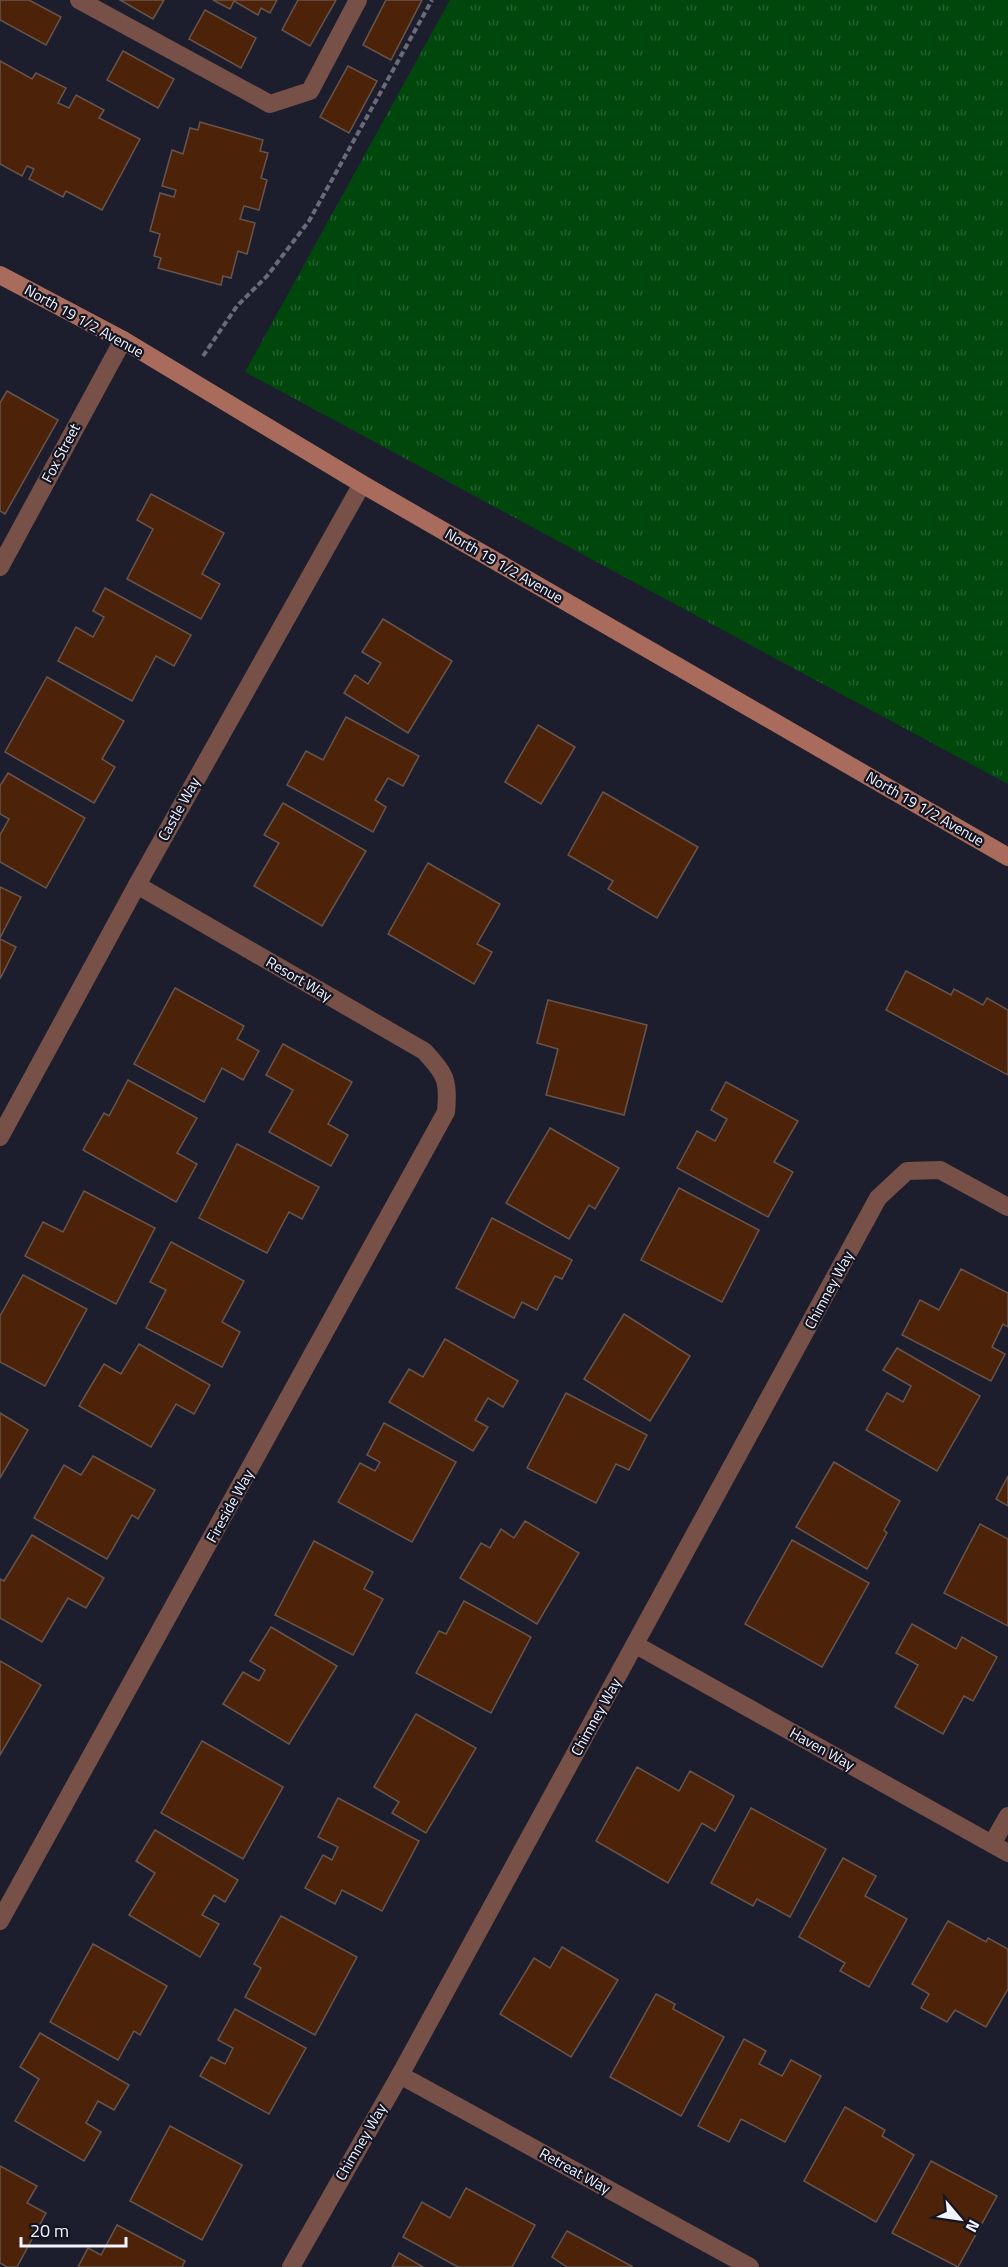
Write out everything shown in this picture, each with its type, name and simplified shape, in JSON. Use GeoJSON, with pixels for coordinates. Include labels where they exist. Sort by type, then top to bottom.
{"type":"FeatureCollection","features":[{"type":"Feature","properties":{"kind":"main road","name":"North 19 1/2 Avenue"},"geometry":{"type":"LineString","coordinates":[[0,275],[123,340],[362,484],[1008,857]]}},
{"type":"Feature","properties":{"kind":"street"},"geometry":{"type":"LineString","coordinates":[[79,0],[270,104],[310,91],[358,0]]}},
{"type":"Feature","properties":{"kind":"street","name":"Fox Street"},"geometry":{"type":"LineString","coordinates":[[0,567],[123,340]]}},
{"type":"Feature","properties":{"kind":"street","name":"Castle Way"},"geometry":{"type":"LineString","coordinates":[[0,1137],[136,885],[362,484]]}},
{"type":"Feature","properties":{"kind":"street","name":"Resort Way"},"geometry":{"type":"LineString","coordinates":[[136,885],[424,1052],[439,1067],[448,1087]]}},
{"type":"Feature","properties":{"kind":"street","name":"Fireside Way"},"geometry":{"type":"LineString","coordinates":[[0,1921],[435,1137],[446,1112],[448,1087]]}},
{"type":"Feature","properties":{"kind":"street","name":"Chimney Way"},"geometry":{"type":"LineString","coordinates":[[291,2267],[400,2075],[878,1198],[907,1171],[940,1170],[1008,1207]]}},
{"type":"Feature","properties":{"kind":"street","name":"Haven Way"},"geometry":{"type":"LineString","coordinates":[[636,1645],[1000,1848]]}},
{"type":"Feature","properties":{"kind":"street"},"geometry":{"type":"LineString","coordinates":[[1000,1848],[1008,1816]]}},
{"type":"Feature","properties":{"kind":"street","name":"Retreat Way"},"geometry":{"type":"LineString","coordinates":[[400,2075],[750,2267]]}},
{"type":"Feature","properties":{"kind":"path"},"geometry":{"type":"LineString","coordinates":[[190,381],[213,339],[237,306],[267,276],[309,221],[432,0]]}},
{"type":"Feature","properties":{"kind":"green space"},"geometry":{"type":"Polygon","coordinates":[[[450,0],[1008,0],[1008,784],[245,372],[450,0]]]}},
{"type":"Feature","properties":{"kind":"building"},"geometry":{"type":"Polygon","coordinates":[[[0,0],[29,0],[61,17],[46,45],[0,20],[0,0]]]}},
{"type":"Feature","properties":{"kind":"building"},"geometry":{"type":"Polygon","coordinates":[[[120,0],[164,0],[153,19],[120,0]]]}},
{"type":"Feature","properties":{"kind":"building"},"geometry":{"type":"Polygon","coordinates":[[[213,0],[277,0],[270,13],[261,8],[258,15],[234,1],[230,9],[213,0]]]}},
{"type":"Feature","properties":{"kind":"building"},"geometry":{"type":"Polygon","coordinates":[[[298,0],[336,0],[310,46],[282,30],[298,0]]]}},
{"type":"Feature","properties":{"kind":"building"},"geometry":{"type":"Polygon","coordinates":[[[386,0],[422,0],[391,60],[363,45],[386,0]]]}},
{"type":"Feature","properties":{"kind":"building"},"geometry":{"type":"Polygon","coordinates":[[[205,10],[256,38],[241,68],[189,39],[205,10]]]}},
{"type":"Feature","properties":{"kind":"building"},"geometry":{"type":"Polygon","coordinates":[[[123,51],[174,79],[158,108],[107,80],[123,51]]]}},
{"type":"Feature","properties":{"kind":"building"},"geometry":{"type":"Polygon","coordinates":[[[0,61],[32,79],[36,73],[66,88],[58,103],[69,108],[76,95],[104,110],[99,118],[140,139],[102,210],[66,191],[63,197],[29,179],[34,169],[27,166],[22,176],[0,164],[0,61]]]}},
{"type":"Feature","properties":{"kind":"building"},"geometry":{"type":"Polygon","coordinates":[[[348,66],[377,81],[349,133],[320,117],[348,66]]]}},
{"type":"Feature","properties":{"kind":"building"},"geometry":{"type":"Polygon","coordinates":[[[200,122],[263,140],[260,151],[268,153],[261,178],[267,180],[259,210],[244,206],[240,219],[255,223],[247,254],[238,251],[231,278],[223,276],[221,285],[158,268],[161,258],[154,256],[160,234],[150,231],[160,193],[174,197],[176,190],[162,186],[172,150],[183,154],[190,128],[198,130],[200,122]]]}},
{"type":"Feature","properties":{"kind":"building"},"geometry":{"type":"Polygon","coordinates":[[[7,391],[58,420],[5,514],[0,511],[0,403],[7,391]]]}},
{"type":"Feature","properties":{"kind":"building"},"geometry":{"type":"Polygon","coordinates":[[[151,494],[224,533],[202,574],[220,584],[201,619],[127,579],[153,529],[137,520],[151,494]]]}},
{"type":"Feature","properties":{"kind":"building"},"geometry":{"type":"Polygon","coordinates":[[[105,588],[191,635],[174,666],[156,656],[132,701],[58,661],[76,627],[93,637],[104,617],[93,611],[105,588]]]}},
{"type":"Feature","properties":{"kind":"building"},"geometry":{"type":"Polygon","coordinates":[[[383,619],[452,661],[408,733],[344,693],[355,675],[368,684],[381,663],[362,652],[383,619]]]}},
{"type":"Feature","properties":{"kind":"building"},"geometry":{"type":"Polygon","coordinates":[[[47,677],[124,721],[102,759],[115,767],[94,803],[5,752],[47,677]]]}},
{"type":"Feature","properties":{"kind":"building"},"geometry":{"type":"Polygon","coordinates":[[[346,717],[419,756],[403,786],[388,778],[375,800],[386,807],[373,832],[287,785],[306,751],[323,760],[346,717]]]}},
{"type":"Feature","properties":{"kind":"building"},"geometry":{"type":"Polygon","coordinates":[[[538,725],[575,747],[541,804],[505,782],[538,725]]]}},
{"type":"Feature","properties":{"kind":"building"},"geometry":{"type":"Polygon","coordinates":[[[8,773],[85,818],[46,888],[0,862],[0,835],[9,819],[0,814],[0,786],[8,773]]]}},
{"type":"Feature","properties":{"kind":"building"},"geometry":{"type":"Polygon","coordinates":[[[603,792],[698,847],[657,918],[608,889],[613,881],[568,855],[603,792]]]}},
{"type":"Feature","properties":{"kind":"building"},"geometry":{"type":"Polygon","coordinates":[[[283,803],[366,851],[322,926],[254,886],[279,843],[264,835],[283,803]]]}},
{"type":"Feature","properties":{"kind":"building"},"geometry":{"type":"Polygon","coordinates":[[[428,863],[500,904],[477,944],[492,952],[474,984],[388,934],[428,863]]]}},
{"type":"Feature","properties":{"kind":"building"},"geometry":{"type":"Polygon","coordinates":[[[0,887],[21,897],[0,938],[0,887]]]}},
{"type":"Feature","properties":{"kind":"building"},"geometry":{"type":"Polygon","coordinates":[[[0,939],[16,947],[0,979],[0,939]]]}},
{"type":"Feature","properties":{"kind":"building"},"geometry":{"type":"Polygon","coordinates":[[[906,971],[951,995],[954,989],[983,1005],[987,998],[1008,1010],[1008,1075],[886,1010],[906,971]]]}},
{"type":"Feature","properties":{"kind":"building"},"geometry":{"type":"Polygon","coordinates":[[[175,988],[244,1026],[237,1039],[259,1051],[243,1080],[222,1068],[204,1102],[134,1064],[175,988]]]}},
{"type":"Feature","properties":{"kind":"building"},"geometry":{"type":"Polygon","coordinates":[[[548,1000],[647,1025],[624,1115],[546,1095],[558,1049],[537,1043],[548,1000]]]}},
{"type":"Feature","properties":{"kind":"building"},"geometry":{"type":"Polygon","coordinates":[[[283,1044],[352,1082],[328,1124],[348,1135],[331,1166],[269,1132],[293,1090],[266,1075],[283,1044]]]}},
{"type":"Feature","properties":{"kind":"building"},"geometry":{"type":"Polygon","coordinates":[[[128,1080],[197,1118],[177,1153],[197,1164],[176,1202],[83,1150],[104,1113],[109,1116],[128,1080]]]}},
{"type":"Feature","properties":{"kind":"building"},"geometry":{"type":"Polygon","coordinates":[[[726,1082],[798,1121],[774,1162],[793,1172],[768,1217],[677,1168],[697,1131],[715,1141],[727,1119],[711,1110],[726,1082]]]}},
{"type":"Feature","properties":{"kind":"building"},"geometry":{"type":"Polygon","coordinates":[[[550,1128],[619,1168],[595,1209],[589,1205],[569,1239],[506,1203],[550,1128]]]}},
{"type":"Feature","properties":{"kind":"building"},"geometry":{"type":"Polygon","coordinates":[[[237,1144],[319,1187],[302,1219],[289,1212],[267,1253],[199,1218],[237,1144]]]}},
{"type":"Feature","properties":{"kind":"building"},"geometry":{"type":"Polygon","coordinates":[[[679,1188],[759,1230],[722,1302],[641,1260],[679,1188]]]}},
{"type":"Feature","properties":{"kind":"building"},"geometry":{"type":"Polygon","coordinates":[[[84,1191],[155,1228],[116,1304],[25,1256],[43,1222],[63,1232],[84,1191]]]}},
{"type":"Feature","properties":{"kind":"building"},"geometry":{"type":"Polygon","coordinates":[[[492,1218],[572,1260],[562,1279],[555,1276],[537,1310],[522,1302],[514,1318],[456,1288],[492,1218]]]}},
{"type":"Feature","properties":{"kind":"building"},"geometry":{"type":"Polygon","coordinates":[[[171,1242],[244,1281],[222,1322],[240,1332],[222,1367],[146,1328],[166,1290],[150,1282],[171,1242]]]}},
{"type":"Feature","properties":{"kind":"building"},"geometry":{"type":"Polygon","coordinates":[[[961,1269],[1008,1293],[1008,1327],[1003,1324],[992,1347],[1005,1354],[991,1381],[902,1335],[920,1300],[939,1310],[961,1269]]]}},
{"type":"Feature","properties":{"kind":"building"},"geometry":{"type":"Polygon","coordinates":[[[23,1275],[87,1309],[45,1386],[0,1362],[0,1316],[23,1275]]]}},
{"type":"Feature","properties":{"kind":"building"},"geometry":{"type":"Polygon","coordinates":[[[624,1314],[690,1356],[650,1421],[584,1379],[624,1314]]]}},
{"type":"Feature","properties":{"kind":"building"},"geometry":{"type":"Polygon","coordinates":[[[445,1339],[518,1381],[503,1407],[488,1398],[475,1420],[488,1427],[473,1451],[389,1402],[409,1369],[423,1377],[445,1339]]]}},
{"type":"Feature","properties":{"kind":"building"},"geometry":{"type":"Polygon","coordinates":[[[139,1344],[210,1385],[194,1414],[176,1404],[151,1447],[79,1406],[104,1364],[121,1374],[139,1344]]]}},
{"type":"Feature","properties":{"kind":"building"},"geometry":{"type":"Polygon","coordinates":[[[897,1348],[980,1396],[937,1471],[866,1430],[887,1393],[903,1402],[911,1386],[883,1370],[897,1348]]]}},
{"type":"Feature","properties":{"kind":"building"},"geometry":{"type":"Polygon","coordinates":[[[566,1393],[647,1435],[629,1470],[616,1464],[596,1503],[527,1468],[566,1393]]]}},
{"type":"Feature","properties":{"kind":"building"},"geometry":{"type":"Polygon","coordinates":[[[0,1413],[28,1430],[0,1478],[0,1413]]]}},
{"type":"Feature","properties":{"kind":"building"},"geometry":{"type":"Polygon","coordinates":[[[384,1423],[456,1462],[412,1542],[338,1502],[360,1463],[375,1471],[380,1462],[367,1455],[384,1423]]]}},
{"type":"Feature","properties":{"kind":"building"},"geometry":{"type":"Polygon","coordinates":[[[93,1456],[155,1490],[138,1519],[132,1515],[107,1559],[34,1518],[64,1465],[81,1475],[93,1456]]]}},
{"type":"Feature","properties":{"kind":"building"},"geometry":{"type":"Polygon","coordinates":[[[834,1462],[900,1501],[884,1530],[887,1533],[867,1569],[796,1527],[834,1462]]]}},
{"type":"Feature","properties":{"kind":"building"},"geometry":{"type":"Polygon","coordinates":[[[1008,1476],[1008,1506],[996,1499],[1008,1476]]]}},
{"type":"Feature","properties":{"kind":"building"},"geometry":{"type":"Polygon","coordinates":[[[525,1521],[579,1553],[537,1624],[460,1578],[481,1543],[490,1548],[501,1529],[514,1538],[525,1521]]]}},
{"type":"Feature","properties":{"kind":"building"},"geometry":{"type":"Polygon","coordinates":[[[980,1524],[1008,1539],[1008,1626],[944,1593],[980,1524]]]}},
{"type":"Feature","properties":{"kind":"building"},"geometry":{"type":"Polygon","coordinates":[[[32,1535],[104,1578],[86,1608],[68,1598],[42,1642],[0,1618],[0,1579],[4,1581],[32,1535]]]}},
{"type":"Feature","properties":{"kind":"building"},"geometry":{"type":"Polygon","coordinates":[[[792,1540],[869,1583],[822,1667],[745,1624],[792,1540]]]}},
{"type":"Feature","properties":{"kind":"building"},"geometry":{"type":"Polygon","coordinates":[[[314,1541],[373,1572],[364,1589],[383,1599],[353,1655],[275,1615],[314,1541]]]}},
{"type":"Feature","properties":{"kind":"building"},"geometry":{"type":"Polygon","coordinates":[[[464,1601],[531,1637],[491,1713],[416,1673],[439,1631],[446,1634],[464,1601]]]}},
{"type":"Feature","properties":{"kind":"building"},"geometry":{"type":"Polygon","coordinates":[[[912,1624],[956,1649],[962,1637],[997,1657],[973,1701],[964,1696],[943,1734],[895,1707],[918,1665],[896,1653],[912,1624]]]}},
{"type":"Feature","properties":{"kind":"building"},"geometry":{"type":"Polygon","coordinates":[[[271,1627],[337,1666],[289,1744],[223,1704],[243,1672],[259,1681],[265,1670],[250,1661],[271,1627]]]}},
{"type":"Feature","properties":{"kind":"building"},"geometry":{"type":"Polygon","coordinates":[[[0,1661],[41,1685],[0,1755],[0,1661]]]}},
{"type":"Feature","properties":{"kind":"building"},"geometry":{"type":"Polygon","coordinates":[[[416,1714],[476,1748],[426,1833],[392,1813],[399,1802],[374,1787],[416,1714]]]}},
{"type":"Feature","properties":{"kind":"building"},"geometry":{"type":"Polygon","coordinates":[[[202,1741],[283,1787],[243,1859],[161,1813],[202,1741]]]}},
{"type":"Feature","properties":{"kind":"building"},"geometry":{"type":"Polygon","coordinates":[[[637,1767],[679,1791],[690,1771],[734,1796],[715,1831],[702,1823],[668,1883],[596,1841],[637,1767]]]}},
{"type":"Feature","properties":{"kind":"building"},"geometry":{"type":"Polygon","coordinates":[[[338,1798],[419,1841],[382,1911],[342,1890],[335,1904],[305,1888],[323,1855],[332,1860],[338,1847],[318,1837],[338,1798]]]}},
{"type":"Feature","properties":{"kind":"building"},"geometry":{"type":"Polygon","coordinates":[[[751,1808],[826,1849],[790,1917],[757,1899],[753,1906],[711,1883],[751,1808]]]}},
{"type":"Feature","properties":{"kind":"building"},"geometry":{"type":"Polygon","coordinates":[[[155,1830],[238,1880],[225,1902],[214,1895],[202,1915],[219,1924],[200,1957],[129,1915],[155,1873],[136,1861],[155,1830]]]}},
{"type":"Feature","properties":{"kind":"building"},"geometry":{"type":"Polygon","coordinates":[[[843,1858],[876,1876],[865,1896],[907,1919],[869,1987],[840,1971],[845,1963],[799,1937],[843,1858]]]}},
{"type":"Feature","properties":{"kind":"building"},"geometry":{"type":"Polygon","coordinates":[[[281,1916],[357,1957],[315,2035],[245,1997],[261,1968],[254,1964],[281,1916]]]}},
{"type":"Feature","properties":{"kind":"building"},"geometry":{"type":"Polygon","coordinates":[[[948,1921],[986,1942],[988,1938],[1008,1949],[1008,1989],[986,2027],[955,2010],[947,2022],[921,2008],[929,1994],[912,1984],[948,1921]]]}},
{"type":"Feature","properties":{"kind":"building"},"geometry":{"type":"Polygon","coordinates":[[[93,1944],[167,1986],[140,2035],[134,2031],[118,2060],[50,2022],[93,1944]]]}},
{"type":"Feature","properties":{"kind":"building"},"geometry":{"type":"Polygon","coordinates":[[[562,1947],[618,1980],[571,2057],[500,2014],[534,1958],[550,1968],[562,1947]]]}},
{"type":"Feature","properties":{"kind":"building"},"geometry":{"type":"Polygon","coordinates":[[[656,1994],[675,2004],[673,2009],[724,2037],[681,2116],[610,2077],[656,1994]]]}},
{"type":"Feature","properties":{"kind":"building"},"geometry":{"type":"Polygon","coordinates":[[[235,2009],[306,2048],[269,2114],[200,2076],[211,2057],[225,2064],[233,2048],[218,2040],[235,2009]]]}},
{"type":"Feature","properties":{"kind":"building"},"geometry":{"type":"Polygon","coordinates":[[[40,2033],[129,2085],[114,2110],[98,2101],[86,2123],[101,2132],[84,2161],[15,2121],[39,2079],[20,2067],[40,2033]]]}},
{"type":"Feature","properties":{"kind":"building"},"geometry":{"type":"Polygon","coordinates":[[[744,2039],[766,2051],[759,2064],[782,2076],[791,2060],[821,2076],[785,2142],[741,2119],[729,2142],[698,2126],[744,2039]]]}},
{"type":"Feature","properties":{"kind":"building"},"geometry":{"type":"Polygon","coordinates":[[[845,2107],[885,2130],[882,2136],[914,2155],[876,2222],[804,2181],[845,2107]]]}},
{"type":"Feature","properties":{"kind":"building"},"geometry":{"type":"Polygon","coordinates":[[[170,2126],[242,2165],[202,2240],[130,2201],[170,2126]]]}},
{"type":"Feature","properties":{"kind":"building"},"geometry":{"type":"Polygon","coordinates":[[[931,2161],[997,2196],[958,2267],[892,2233],[931,2161]]]}},
{"type":"Feature","properties":{"kind":"building"},"geometry":{"type":"Polygon","coordinates":[[[0,2166],[37,2186],[27,2203],[46,2213],[17,2267],[7,2267],[0,2263],[0,2166]]]}},
{"type":"Feature","properties":{"kind":"building"},"geometry":{"type":"Polygon","coordinates":[[[466,2188],[535,2225],[512,2267],[458,2267],[403,2237],[422,2202],[450,2218],[466,2188]]]}},
{"type":"Feature","properties":{"kind":"building"},"geometry":{"type":"Polygon","coordinates":[[[117,2225],[185,2261],[182,2267],[78,2267],[88,2248],[101,2255],[117,2225]]]}},
{"type":"Feature","properties":{"kind":"building"},"geometry":{"type":"Polygon","coordinates":[[[567,2231],[633,2267],[567,2267],[552,2257],[567,2231]]]}},
{"type":"Feature","properties":{"kind":"building"},"geometry":{"type":"Polygon","coordinates":[[[399,2253],[423,2267],[392,2267],[399,2253]]]}}]}
